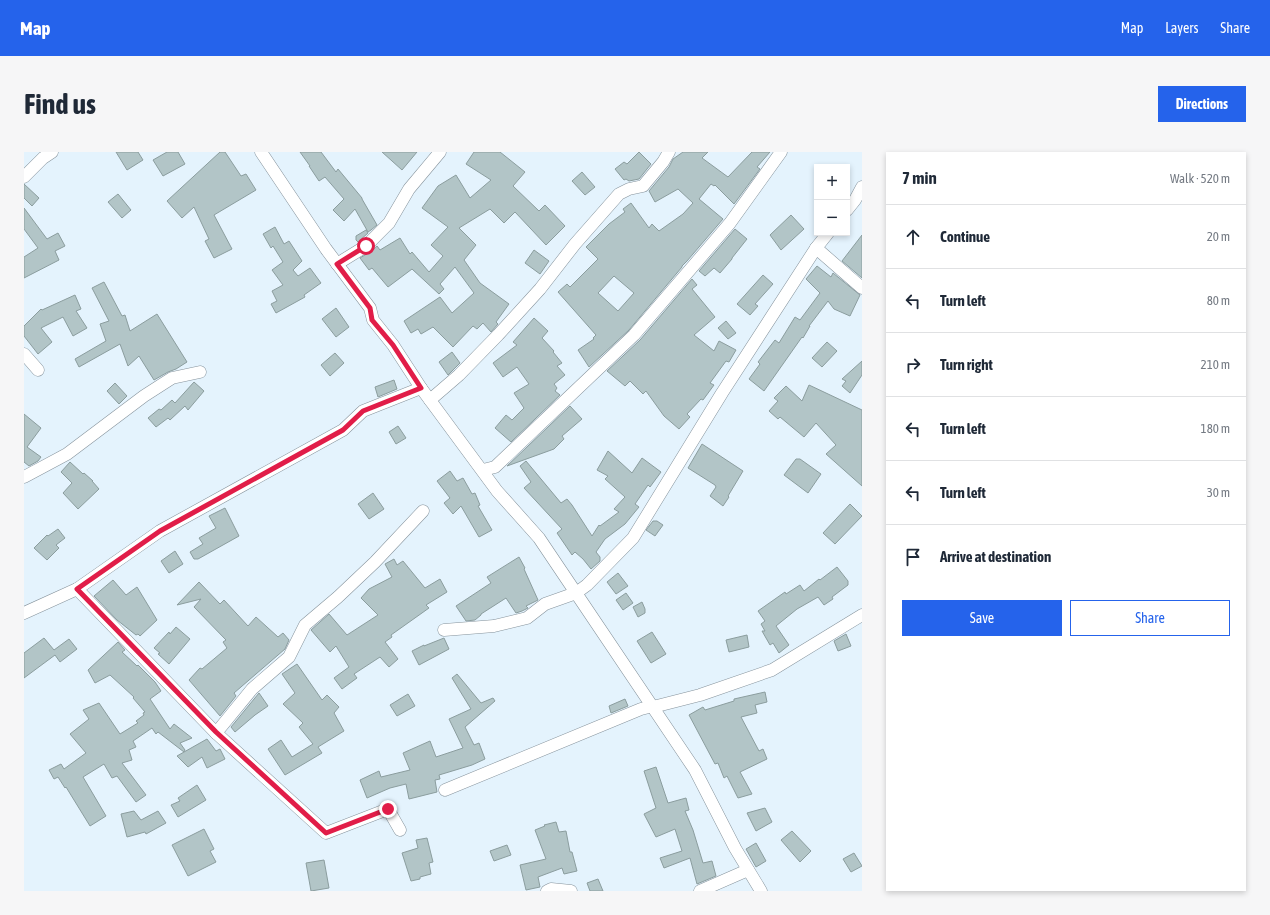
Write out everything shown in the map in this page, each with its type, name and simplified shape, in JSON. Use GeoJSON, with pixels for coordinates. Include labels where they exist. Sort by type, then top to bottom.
{"type":"FeatureCollection","features":[{"type":"Feature","properties":{"kind":"street"},"geometry":{"type":"LineString","coordinates":[[24,177],[52,152]]}},
{"type":"Feature","properties":{"kind":"street"},"geometry":{"type":"LineString","coordinates":[[261,152],[337,264],[370,308],[372,320],[393,345],[421,388],[483,470],[497,491],[539,538],[695,770],[735,848],[761,891]]}},
{"type":"Feature","properties":{"kind":"street"},"geometry":{"type":"LineString","coordinates":[[337,264],[366,246],[389,223],[409,189],[440,152]]}},
{"type":"Feature","properties":{"kind":"street"},"geometry":{"type":"LineString","coordinates":[[430,400],[459,375],[498,335],[540,289],[575,244],[619,194],[629,189],[643,186],[663,162],[669,152]]}},
{"type":"Feature","properties":{"kind":"street"},"geometry":{"type":"LineString","coordinates":[[483,470],[495,467],[634,335],[730,223],[781,152]]}},
{"type":"Feature","properties":{"kind":"street"},"geometry":{"type":"LineString","coordinates":[[850,206],[862,187]]}},
{"type":"Feature","properties":{"kind":"street"},"geometry":{"type":"LineString","coordinates":[[444,630],[494,626],[527,618],[545,604],[576,593],[587,585],[633,538],[722,393],[816,248],[826,236]]}},
{"type":"Feature","properties":{"kind":"street"},"geometry":{"type":"LineString","coordinates":[[816,248],[862,288]]}},
{"type":"Feature","properties":{"kind":"street"},"geometry":{"type":"LineString","coordinates":[[24,354],[38,370]]}},
{"type":"Feature","properties":{"kind":"street"},"geometry":{"type":"LineString","coordinates":[[24,477],[67,454],[138,400],[172,378],[200,372]]}},
{"type":"Feature","properties":{"kind":"street"},"geometry":{"type":"LineString","coordinates":[[24,613],[77,589],[160,531],[343,430],[363,411],[421,388]]}},
{"type":"Feature","properties":{"kind":"street"},"geometry":{"type":"LineString","coordinates":[[216,732],[252,689],[289,657],[305,625],[338,597],[375,562],[423,511]]}},
{"type":"Feature","properties":{"kind":"street"},"geometry":{"type":"LineString","coordinates":[[77,589],[216,732],[326,833],[388,809],[400,830]]}},
{"type":"Feature","properties":{"kind":"street"},"geometry":{"type":"LineString","coordinates":[[445,790],[641,710],[700,696],[772,670],[862,615]]}},
{"type":"Feature","properties":{"kind":"street"},"geometry":{"type":"LineString","coordinates":[[700,891],[748,870]]}},
{"type":"Feature","properties":{"kind":"street"},"geometry":{"type":"LineString","coordinates":[[547,891],[551,889],[571,891]]}},
{"type":"Feature","properties":{"kind":"building"},"geometry":{"type":"Polygon","coordinates":[[[116,152],[138,152],[143,160],[127,170],[116,152]]]}},
{"type":"Feature","properties":{"kind":"building"},"geometry":{"type":"Polygon","coordinates":[[[167,152],[178,152],[185,164],[163,176],[153,160],[167,152]]]}},
{"type":"Feature","properties":{"kind":"building"},"geometry":{"type":"Polygon","coordinates":[[[220,152],[225,152],[241,176],[246,174],[256,190],[214,215],[232,249],[214,258],[205,241],[209,239],[194,207],[182,218],[167,201],[220,152]]]}},
{"type":"Feature","properties":{"kind":"building"},"geometry":{"type":"Polygon","coordinates":[[[300,152],[321,152],[336,172],[338,169],[362,198],[377,225],[368,232],[355,209],[344,221],[333,210],[344,199],[325,177],[319,181],[300,152]]]}},
{"type":"Feature","properties":{"kind":"building"},"geometry":{"type":"Polygon","coordinates":[[[382,152],[417,152],[402,170],[382,152]]]}},
{"type":"Feature","properties":{"kind":"building"},"geometry":{"type":"Polygon","coordinates":[[[474,152],[500,152],[525,172],[513,186],[539,211],[545,205],[565,226],[546,245],[515,212],[504,223],[490,209],[459,228],[476,245],[464,260],[480,283],[509,304],[496,322],[498,324],[491,332],[483,323],[477,329],[473,326],[453,347],[433,327],[421,334],[418,329],[411,333],[404,321],[440,297],[452,313],[474,293],[455,267],[440,284],[444,289],[439,294],[412,269],[388,287],[372,268],[369,270],[360,258],[377,246],[380,250],[400,238],[410,254],[412,252],[429,272],[443,256],[431,245],[448,227],[422,208],[438,186],[456,175],[470,198],[491,180],[466,164],[474,152]]]}},
{"type":"Feature","properties":{"kind":"building"},"geometry":{"type":"Polygon","coordinates":[[[639,152],[651,164],[639,179],[629,181],[626,179],[624,180],[615,169],[624,162],[627,164],[639,152]]]}},
{"type":"Feature","properties":{"kind":"building"},"geometry":{"type":"Polygon","coordinates":[[[683,152],[708,152],[702,158],[728,177],[752,152],[770,152],[757,167],[760,169],[734,204],[715,185],[714,186],[711,184],[699,199],[723,219],[629,330],[589,367],[578,350],[594,339],[593,338],[596,335],[558,292],[567,284],[570,287],[598,259],[586,247],[609,224],[625,212],[623,209],[631,203],[649,228],[652,224],[659,231],[683,214],[693,203],[678,189],[655,202],[649,191],[669,167],[673,159],[683,152]],[[614,276],[598,293],[618,311],[634,293],[614,276]]]}},
{"type":"Feature","properties":{"kind":"building"},"geometry":{"type":"Polygon","coordinates":[[[582,172],[595,187],[585,195],[572,181],[582,172]]]}},
{"type":"Feature","properties":{"kind":"building"},"geometry":{"type":"Polygon","coordinates":[[[24,184],[39,198],[32,206],[24,198],[24,184]]]}},
{"type":"Feature","properties":{"kind":"building"},"geometry":{"type":"Polygon","coordinates":[[[118,194],[131,210],[122,218],[108,202],[118,194]]]}},
{"type":"Feature","properties":{"kind":"building"},"geometry":{"type":"Polygon","coordinates":[[[24,208],[47,239],[58,233],[65,246],[55,251],[59,260],[24,278],[24,257],[38,248],[24,229],[24,208]]]}},
{"type":"Feature","properties":{"kind":"building"},"geometry":{"type":"Polygon","coordinates":[[[791,215],[804,229],[781,250],[770,235],[791,215]]]}},
{"type":"Feature","properties":{"kind":"building"},"geometry":{"type":"Polygon","coordinates":[[[275,227],[284,244],[289,241],[302,261],[293,270],[298,276],[310,268],[321,283],[304,295],[305,297],[276,313],[271,304],[277,301],[272,291],[283,285],[272,270],[283,262],[273,246],[271,248],[263,234],[275,227]]]}},
{"type":"Feature","properties":{"kind":"building"},"geometry":{"type":"Polygon","coordinates":[[[735,229],[747,239],[720,273],[714,268],[705,276],[699,271],[735,229]]]}},
{"type":"Feature","properties":{"kind":"building"},"geometry":{"type":"Polygon","coordinates":[[[366,230],[368,233],[358,242],[356,240],[356,236],[366,230]]]}},
{"type":"Feature","properties":{"kind":"building"},"geometry":{"type":"Polygon","coordinates":[[[862,235],[862,278],[842,261],[862,235]]]}},
{"type":"Feature","properties":{"kind":"building"},"geometry":{"type":"Polygon","coordinates":[[[534,250],[549,261],[540,274],[525,263],[534,250]]]}},
{"type":"Feature","properties":{"kind":"building"},"geometry":{"type":"Polygon","coordinates":[[[817,266],[831,277],[833,273],[860,295],[850,316],[834,309],[828,301],[764,391],[749,379],[760,364],[758,362],[775,340],[779,343],[795,317],[800,320],[820,293],[806,279],[817,266]]]}},
{"type":"Feature","properties":{"kind":"building"},"geometry":{"type":"Polygon","coordinates":[[[763,275],[773,284],[755,304],[758,306],[750,315],[737,304],[763,275]]]}},
{"type":"Feature","properties":{"kind":"building"},"geometry":{"type":"Polygon","coordinates":[[[692,279],[697,285],[692,289],[715,317],[694,335],[714,351],[719,341],[736,350],[729,362],[726,361],[710,383],[714,385],[703,400],[701,399],[687,414],[690,417],[679,429],[664,416],[646,391],[643,394],[630,381],[625,386],[607,371],[640,340],[692,279]]]}},
{"type":"Feature","properties":{"kind":"building"},"geometry":{"type":"Polygon","coordinates":[[[104,282],[122,316],[125,315],[130,331],[157,314],[187,362],[154,380],[139,356],[128,366],[120,344],[79,367],[75,359],[106,341],[100,324],[109,321],[92,288],[104,282]]]}},
{"type":"Feature","properties":{"kind":"building"},"geometry":{"type":"Polygon","coordinates":[[[75,295],[81,309],[76,311],[87,328],[73,336],[63,317],[41,328],[52,342],[38,354],[24,336],[24,326],[41,309],[42,310],[75,295]]]}},
{"type":"Feature","properties":{"kind":"building"},"geometry":{"type":"Polygon","coordinates":[[[336,308],[349,327],[336,337],[322,319],[336,308]]]}},
{"type":"Feature","properties":{"kind":"building"},"geometry":{"type":"Polygon","coordinates":[[[534,318],[548,331],[542,338],[554,351],[553,352],[562,363],[557,366],[565,375],[554,384],[557,388],[555,391],[560,395],[511,442],[495,428],[506,415],[512,420],[524,408],[514,393],[529,384],[517,367],[503,377],[493,363],[517,345],[513,342],[534,318]]]}},
{"type":"Feature","properties":{"kind":"building"},"geometry":{"type":"Polygon","coordinates":[[[726,321],[736,333],[728,339],[718,328],[726,321]]]}},
{"type":"Feature","properties":{"kind":"building"},"geometry":{"type":"Polygon","coordinates":[[[827,342],[837,351],[822,367],[812,358],[827,342]]]}},
{"type":"Feature","properties":{"kind":"building"},"geometry":{"type":"Polygon","coordinates":[[[452,352],[460,363],[448,375],[439,362],[452,352]]]}},
{"type":"Feature","properties":{"kind":"building"},"geometry":{"type":"Polygon","coordinates":[[[335,353],[344,363],[330,376],[321,365],[335,353]]]}},
{"type":"Feature","properties":{"kind":"building"},"geometry":{"type":"Polygon","coordinates":[[[862,361],[862,375],[850,393],[842,386],[846,381],[842,379],[862,361]]]}},
{"type":"Feature","properties":{"kind":"building"},"geometry":{"type":"Polygon","coordinates":[[[394,380],[397,389],[378,397],[375,387],[394,380]]]}},
{"type":"Feature","properties":{"kind":"building"},"geometry":{"type":"Polygon","coordinates":[[[194,382],[204,391],[188,410],[185,406],[170,420],[168,418],[156,427],[148,418],[159,409],[161,410],[172,400],[175,403],[194,382]]]}},
{"type":"Feature","properties":{"kind":"building"},"geometry":{"type":"Polygon","coordinates":[[[115,383],[127,396],[119,404],[107,391],[115,383]]]}},
{"type":"Feature","properties":{"kind":"building"},"geometry":{"type":"Polygon","coordinates":[[[809,385],[862,410],[862,486],[826,454],[836,445],[816,423],[804,437],[780,417],[778,419],[769,411],[778,401],[774,398],[786,386],[802,401],[809,385]]]}},
{"type":"Feature","properties":{"kind":"building"},"geometry":{"type":"Polygon","coordinates":[[[570,406],[582,419],[562,436],[564,439],[554,449],[507,466],[570,406]]]}},
{"type":"Feature","properties":{"kind":"building"},"geometry":{"type":"Polygon","coordinates":[[[24,414],[41,428],[27,447],[41,457],[38,461],[29,466],[24,462],[24,414]]]}},
{"type":"Feature","properties":{"kind":"building"},"geometry":{"type":"Polygon","coordinates":[[[398,426],[406,438],[396,444],[389,432],[398,426]]]}},
{"type":"Feature","properties":{"kind":"building"},"geometry":{"type":"Polygon","coordinates":[[[702,444],[743,471],[723,506],[710,496],[716,487],[715,485],[688,468],[702,444]]]}},
{"type":"Feature","properties":{"kind":"building"},"geometry":{"type":"Polygon","coordinates":[[[608,451],[632,473],[642,458],[661,472],[650,487],[648,485],[635,504],[639,507],[625,524],[605,539],[596,552],[600,557],[600,561],[591,569],[575,552],[572,555],[557,533],[562,529],[524,488],[531,482],[520,466],[526,461],[561,503],[567,499],[592,536],[599,525],[600,526],[619,512],[614,509],[625,497],[605,479],[608,476],[597,470],[608,451]]]}},
{"type":"Feature","properties":{"kind":"building"},"geometry":{"type":"Polygon","coordinates":[[[796,459],[800,459],[821,474],[808,493],[784,475],[796,459]]]}},
{"type":"Feature","properties":{"kind":"building"},"geometry":{"type":"Polygon","coordinates":[[[70,462],[93,481],[99,489],[78,509],[63,493],[72,483],[61,472],[70,462]]]}},
{"type":"Feature","properties":{"kind":"building"},"geometry":{"type":"Polygon","coordinates":[[[450,471],[457,481],[463,478],[472,494],[475,493],[480,505],[478,506],[492,530],[479,537],[461,506],[453,514],[444,503],[450,498],[437,481],[450,471]]]}},
{"type":"Feature","properties":{"kind":"building"},"geometry":{"type":"Polygon","coordinates":[[[373,493],[384,509],[369,519],[358,504],[373,493]]]}},
{"type":"Feature","properties":{"kind":"building"},"geometry":{"type":"Polygon","coordinates":[[[850,504],[862,516],[835,544],[823,533],[850,504]]]}},
{"type":"Feature","properties":{"kind":"building"},"geometry":{"type":"Polygon","coordinates":[[[225,508],[239,536],[198,559],[194,559],[190,552],[203,544],[199,538],[216,528],[209,516],[225,508]]]}},
{"type":"Feature","properties":{"kind":"building"},"geometry":{"type":"Polygon","coordinates":[[[653,521],[657,521],[663,525],[655,536],[646,530],[653,521]]]}},
{"type":"Feature","properties":{"kind":"building"},"geometry":{"type":"Polygon","coordinates":[[[58,529],[65,538],[56,545],[59,548],[47,560],[34,548],[47,535],[48,536],[58,529]]]}},
{"type":"Feature","properties":{"kind":"building"},"geometry":{"type":"Polygon","coordinates":[[[175,551],[183,564],[169,573],[161,561],[175,551]]]}},
{"type":"Feature","properties":{"kind":"building"},"geometry":{"type":"Polygon","coordinates":[[[519,557],[538,600],[526,606],[528,608],[516,613],[506,598],[481,614],[475,620],[466,621],[456,606],[491,583],[487,577],[519,557]]]}},
{"type":"Feature","properties":{"kind":"building"},"geometry":{"type":"Polygon","coordinates":[[[394,559],[397,565],[403,561],[425,588],[440,579],[447,592],[426,605],[429,608],[391,635],[392,637],[385,642],[398,659],[389,667],[380,657],[354,674],[357,678],[342,689],[334,678],[349,667],[336,646],[330,652],[311,630],[329,614],[347,635],[378,615],[361,598],[369,589],[392,577],[385,564],[394,559]]]}},
{"type":"Feature","properties":{"kind":"building"},"geometry":{"type":"Polygon","coordinates":[[[837,567],[848,581],[848,585],[824,605],[818,597],[797,609],[776,626],[789,645],[779,653],[773,643],[770,645],[762,631],[765,631],[761,624],[765,621],[758,611],[785,592],[786,594],[800,585],[804,591],[837,567]]]}},
{"type":"Feature","properties":{"kind":"building"},"geometry":{"type":"Polygon","coordinates":[[[618,573],[628,586],[616,594],[607,582],[618,573]]]}},
{"type":"Feature","properties":{"kind":"building"},"geometry":{"type":"Polygon","coordinates":[[[113,580],[126,595],[137,587],[157,620],[140,636],[138,634],[136,635],[117,620],[94,596],[113,580]]]}},
{"type":"Feature","properties":{"kind":"building"},"geometry":{"type":"Polygon","coordinates":[[[199,582],[220,604],[224,600],[248,626],[256,617],[278,637],[283,633],[289,640],[285,649],[234,693],[236,696],[220,716],[189,680],[200,668],[202,669],[227,648],[223,642],[226,640],[194,607],[201,599],[177,605],[199,582]]]}},
{"type":"Feature","properties":{"kind":"building"},"geometry":{"type":"Polygon","coordinates":[[[626,593],[633,603],[623,610],[616,600],[626,593]]]}},
{"type":"Feature","properties":{"kind":"building"},"geometry":{"type":"Polygon","coordinates":[[[642,602],[645,613],[638,617],[633,607],[642,602]]]}},
{"type":"Feature","properties":{"kind":"building"},"geometry":{"type":"Polygon","coordinates":[[[176,627],[190,639],[169,664],[154,648],[169,632],[170,634],[176,627]]]}},
{"type":"Feature","properties":{"kind":"building"},"geometry":{"type":"Polygon","coordinates":[[[652,632],[666,654],[651,663],[637,641],[652,632]]]}},
{"type":"Feature","properties":{"kind":"building"},"geometry":{"type":"Polygon","coordinates":[[[846,634],[851,646],[838,651],[834,641],[846,634]]]}},
{"type":"Feature","properties":{"kind":"building"},"geometry":{"type":"Polygon","coordinates":[[[747,635],[749,647],[729,652],[726,640],[747,635]]]}},
{"type":"Feature","properties":{"kind":"building"},"geometry":{"type":"Polygon","coordinates":[[[44,638],[54,650],[69,639],[77,649],[60,662],[55,655],[24,678],[24,653],[44,638]]]}},
{"type":"Feature","properties":{"kind":"building"},"geometry":{"type":"Polygon","coordinates":[[[444,638],[449,649],[419,665],[412,651],[444,638]]]}},
{"type":"Feature","properties":{"kind":"building"},"geometry":{"type":"Polygon","coordinates":[[[118,642],[125,650],[122,652],[155,682],[161,691],[150,699],[170,729],[174,724],[192,738],[180,743],[185,750],[184,752],[158,732],[156,734],[152,728],[133,741],[136,747],[129,750],[132,760],[122,763],[146,795],[136,802],[117,776],[112,778],[104,764],[83,777],[106,816],[90,826],[66,787],[65,788],[58,777],[54,779],[49,770],[61,764],[64,769],[86,753],[70,734],[89,719],[83,710],[99,703],[120,734],[138,723],[136,721],[144,715],[143,713],[145,712],[133,698],[134,697],[110,675],[95,683],[88,670],[118,642]]]}},
{"type":"Feature","properties":{"kind":"building"},"geometry":{"type":"Polygon","coordinates":[[[297,664],[322,700],[327,695],[339,707],[334,713],[344,731],[318,747],[322,753],[285,775],[268,749],[281,740],[292,757],[313,744],[299,727],[303,723],[283,704],[295,693],[282,674],[297,664]]]}},
{"type":"Feature","properties":{"kind":"building"},"geometry":{"type":"Polygon","coordinates":[[[457,674],[481,703],[493,698],[495,701],[465,727],[474,745],[479,743],[485,759],[472,765],[439,775],[440,779],[435,780],[437,792],[409,799],[406,784],[390,788],[367,798],[360,780],[379,771],[381,777],[410,770],[403,753],[430,741],[436,757],[463,748],[449,719],[471,709],[452,678],[457,674]]]}},
{"type":"Feature","properties":{"kind":"building"},"geometry":{"type":"Polygon","coordinates":[[[765,692],[767,702],[755,705],[757,713],[741,717],[759,751],[763,749],[767,759],[740,772],[752,794],[738,798],[727,776],[724,778],[718,763],[715,764],[689,715],[703,707],[705,710],[734,701],[734,699],[765,692]]]}},
{"type":"Feature","properties":{"kind":"building"},"geometry":{"type":"Polygon","coordinates":[[[259,693],[268,706],[235,732],[231,727],[259,693]]]}},
{"type":"Feature","properties":{"kind":"building"},"geometry":{"type":"Polygon","coordinates":[[[408,694],[415,706],[397,716],[390,705],[408,694]]]}},
{"type":"Feature","properties":{"kind":"building"},"geometry":{"type":"Polygon","coordinates":[[[625,699],[628,706],[611,713],[609,706],[625,699]]]}},
{"type":"Feature","properties":{"kind":"building"},"geometry":{"type":"Polygon","coordinates":[[[207,739],[216,751],[220,749],[225,759],[207,768],[202,757],[188,767],[177,756],[207,739]]]}},
{"type":"Feature","properties":{"kind":"building"},"geometry":{"type":"Polygon","coordinates":[[[656,767],[668,803],[686,798],[689,810],[685,811],[693,830],[703,863],[712,861],[716,876],[697,884],[690,858],[664,868],[660,858],[682,851],[675,829],[656,837],[644,814],[656,808],[644,771],[656,767]]]}},
{"type":"Feature","properties":{"kind":"building"},"geometry":{"type":"Polygon","coordinates":[[[197,785],[206,800],[178,817],[171,805],[180,801],[178,798],[197,785]]]}},
{"type":"Feature","properties":{"kind":"building"},"geometry":{"type":"Polygon","coordinates":[[[765,808],[772,822],[756,831],[747,813],[765,808]]]}},
{"type":"Feature","properties":{"kind":"building"},"geometry":{"type":"Polygon","coordinates":[[[134,811],[141,820],[158,811],[166,823],[146,834],[145,832],[127,837],[121,814],[134,811]]]}},
{"type":"Feature","properties":{"kind":"building"},"geometry":{"type":"Polygon","coordinates":[[[556,822],[559,832],[566,831],[570,852],[572,852],[577,871],[564,874],[562,868],[538,877],[540,887],[526,890],[520,865],[546,859],[535,830],[545,826],[544,825],[556,822]]]}},
{"type":"Feature","properties":{"kind":"building"},"geometry":{"type":"Polygon","coordinates":[[[204,829],[214,849],[210,851],[216,862],[188,876],[172,845],[204,829]]]}},
{"type":"Feature","properties":{"kind":"building"},"geometry":{"type":"Polygon","coordinates":[[[792,831],[811,851],[800,862],[781,840],[792,831]]]}},
{"type":"Feature","properties":{"kind":"building"},"geometry":{"type":"Polygon","coordinates":[[[427,838],[433,862],[429,863],[431,874],[411,881],[402,853],[418,848],[416,840],[427,838]]]}},
{"type":"Feature","properties":{"kind":"building"},"geometry":{"type":"Polygon","coordinates":[[[756,843],[766,861],[756,867],[746,849],[756,843]]]}},
{"type":"Feature","properties":{"kind":"building"},"geometry":{"type":"Polygon","coordinates":[[[507,845],[511,855],[494,861],[490,851],[507,845]]]}},
{"type":"Feature","properties":{"kind":"building"},"geometry":{"type":"Polygon","coordinates":[[[854,853],[862,866],[851,872],[843,859],[854,853]]]}},
{"type":"Feature","properties":{"kind":"building"},"geometry":{"type":"Polygon","coordinates":[[[324,860],[329,888],[311,891],[306,863],[324,860]]]}},
{"type":"Feature","properties":{"kind":"building"},"geometry":{"type":"Polygon","coordinates":[[[598,879],[603,891],[590,891],[587,883],[598,879]]]}},
{"type":"Feature","properties":{"kind":"route"},"geometry":{"type":"LineString","coordinates":[[366,246],[337,264],[370,308],[372,320],[393,345],[421,388],[363,411],[343,430],[160,531],[77,589],[216,732],[326,833],[388,809]]}}]}
